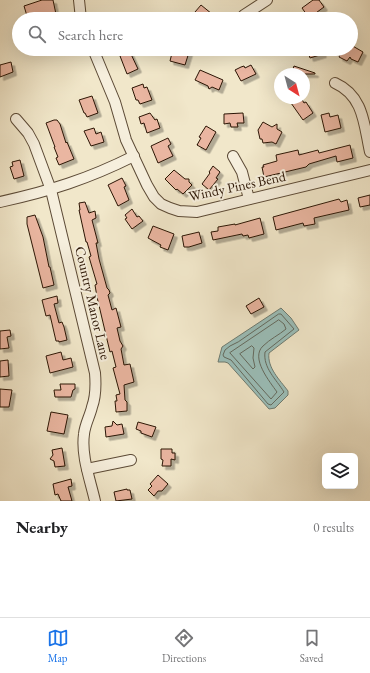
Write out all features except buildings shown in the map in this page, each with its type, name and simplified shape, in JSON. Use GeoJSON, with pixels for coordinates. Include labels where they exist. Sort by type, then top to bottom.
{"type":"FeatureCollection","features":[{"type":"Feature","properties":{"kind":"street"},"geometry":{"type":"LineString","coordinates":[[79,0],[81,12]]}},
{"type":"Feature","properties":{"kind":"street"},"geometry":{"type":"LineString","coordinates":[[249,12],[268,0]]}},
{"type":"Feature","properties":{"kind":"street","name":"Windy Pines Bend"},"geometry":{"type":"LineString","coordinates":[[96,56],[115,102],[122,131],[144,179],[154,197],[161,204],[170,208],[179,211],[197,212],[370,170]]}},
{"type":"Feature","properties":{"kind":"street"},"geometry":{"type":"LineString","coordinates":[[334,83],[346,90],[358,103],[362,112],[370,152]]}},
{"type":"Feature","properties":{"kind":"street","name":"Country Manor Lane"},"geometry":{"type":"LineString","coordinates":[[16,119],[24,127],[34,144],[51,190],[95,373],[95,397],[87,422],[84,440],[84,455],[95,501]]}},
{"type":"Feature","properties":{"kind":"street"},"geometry":{"type":"LineString","coordinates":[[0,202],[51,190],[92,176],[134,156]]}},
{"type":"Feature","properties":{"kind":"street"},"geometry":{"type":"LineString","coordinates":[[233,156],[242,172],[249,199]]}},
{"type":"Feature","properties":{"kind":"street"},"geometry":{"type":"LineString","coordinates":[[87,469],[131,460]]}},
{"type":"Feature","properties":{"kind":"water"},"geometry":{"type":"Polygon","coordinates":[[[281,308],[291,318],[299,330],[269,353],[272,369],[288,391],[288,395],[275,408],[269,409],[228,363],[218,362],[222,347],[281,308]]]}}]}
